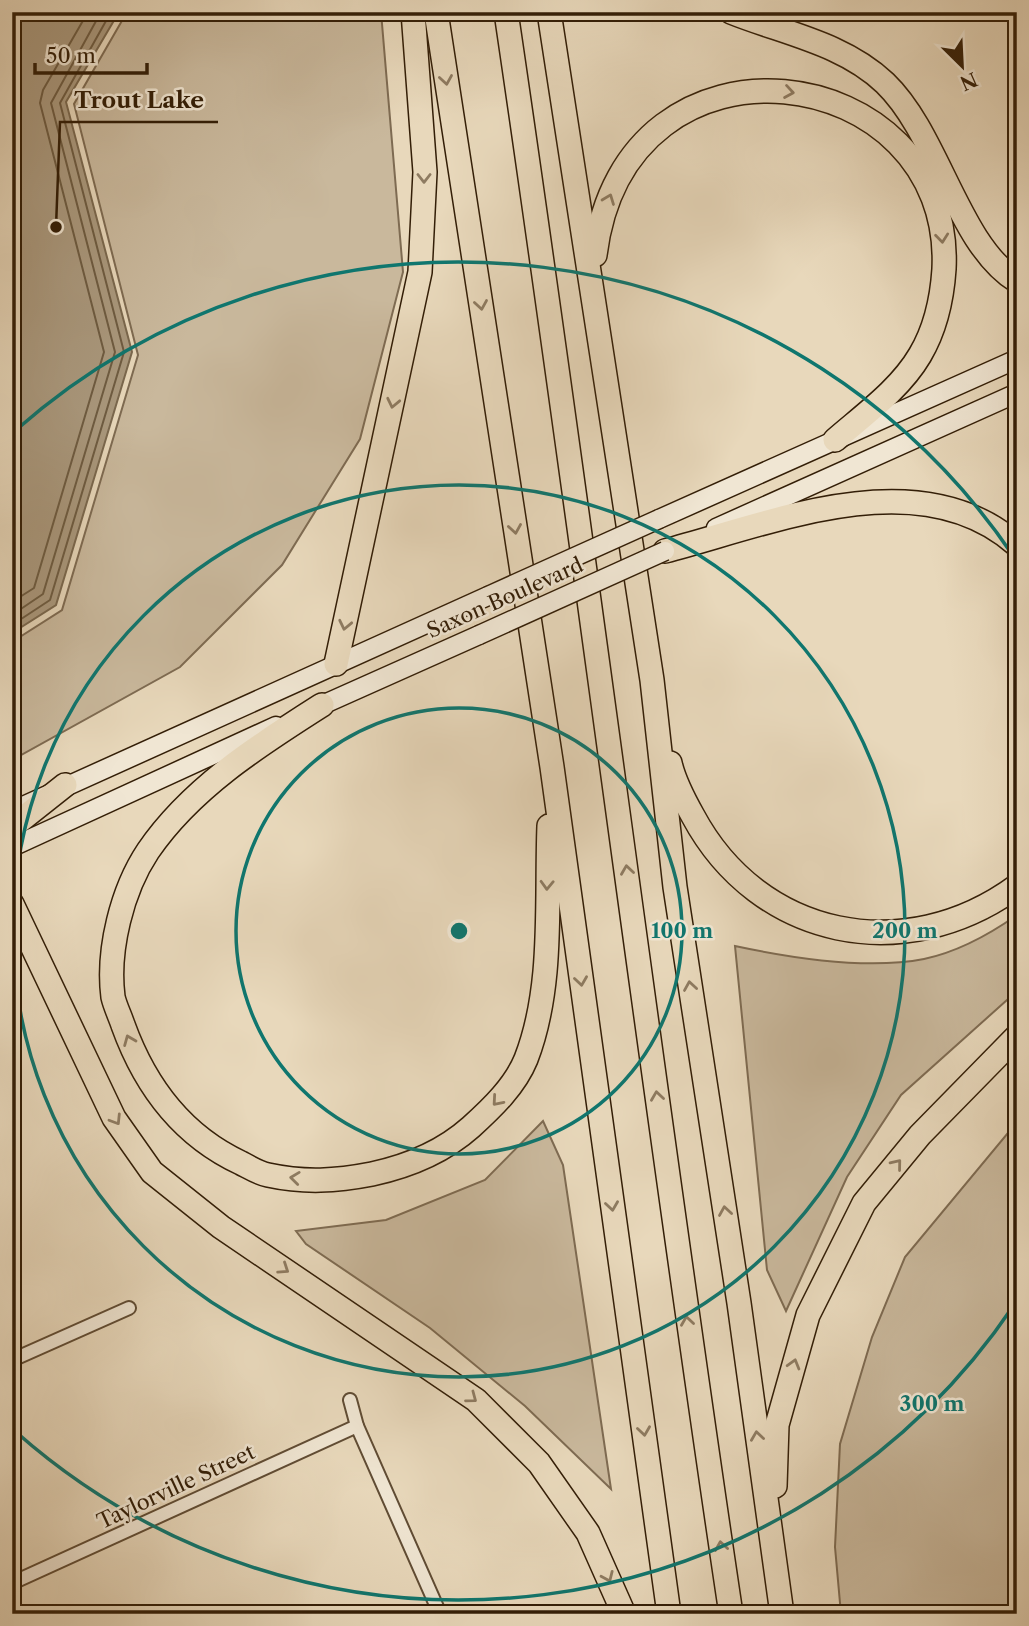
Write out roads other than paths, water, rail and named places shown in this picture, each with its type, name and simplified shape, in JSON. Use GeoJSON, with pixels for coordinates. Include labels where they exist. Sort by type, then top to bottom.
{"type":"FeatureCollection","features":[{"type":"Feature","properties":{"kind":"highway"},"geometry":{"type":"LineString","coordinates":[[336,664],[421,271],[425,172],[413,12]]}},
{"type":"Feature","properties":{"kind":"highway"},"geometry":{"type":"LineString","coordinates":[[436,12],[552,767],[669,1614]]}},
{"type":"Feature","properties":{"kind":"highway"},"geometry":{"type":"LineString","coordinates":[[506,12],[606,713],[687,1318],[731,1614]]}},
{"type":"Feature","properties":{"kind":"highway"},"geometry":{"type":"LineString","coordinates":[[549,12],[594,289],[652,680],[675,887],[739,1303],[782,1614]]}},
{"type":"Feature","properties":{"kind":"highway"},"geometry":{"type":"LineString","coordinates":[[731,12],[842,52],[885,84],[919,128],[979,243],[993,261],[1017,281]]}},
{"type":"Feature","properties":{"kind":"highway"},"geometry":{"type":"LineString","coordinates":[[594,289],[598,233],[614,186],[638,149],[655,131],[677,115],[732,93],[763,89],[837,104],[863,117],[905,153],[922,177],[942,228],[943,281],[939,312],[920,356],[888,394],[835,440]]}},
{"type":"Feature","properties":{"kind":"highway"},"geometry":{"type":"LineString","coordinates":[[665,551],[834,507],[878,500],[940,505],[976,519],[1017,545]]}},
{"type":"Feature","properties":{"kind":"highway"},"geometry":{"type":"LineString","coordinates":[[652,680],[671,769],[699,827],[731,872],[784,909],[811,921],[841,929],[901,932],[962,917],[1017,886]]}},
{"type":"Feature","properties":{"kind":"highway"},"geometry":{"type":"LineString","coordinates":[[322,705],[258,745],[215,780],[187,804],[148,851],[127,891],[113,960],[113,999],[130,1046],[156,1093],[182,1125],[221,1154],[265,1175],[330,1182],[398,1169],[450,1145],[498,1101],[525,1061],[542,999],[552,767]]}},
{"type":"Feature","properties":{"kind":"highway"},"geometry":{"type":"LineString","coordinates":[[12,827],[65,785]]}},
{"type":"Feature","properties":{"kind":"highway"},"geometry":{"type":"LineString","coordinates":[[12,904],[114,1118],[152,1172],[221,1227],[476,1400],[539,1464],[588,1533],[624,1614]]}},
{"type":"Feature","properties":{"kind":"highway"},"geometry":{"type":"LineString","coordinates":[[12,942],[44,972]]}},
{"type":"Feature","properties":{"kind":"highway"},"geometry":{"type":"LineString","coordinates":[[773,1553],[777,1425],[808,1315],[864,1203],[920,1135],[1017,1036]]}},
{"type":"Feature","properties":{"kind":"main road","name":"Saxon Boulevard"},"geometry":{"type":"LineString","coordinates":[[12,811],[1017,359]]}},
{"type":"Feature","properties":{"kind":"main road","name":"Saxon Boulevard"},"geometry":{"type":"LineString","coordinates":[[12,847],[1017,393]]}},
{"type":"Feature","properties":{"kind":"street"},"geometry":{"type":"LineString","coordinates":[[12,1360],[129,1308]]}},
{"type":"Feature","properties":{"kind":"street"},"geometry":{"type":"LineString","coordinates":[[349,1400],[357,1426],[440,1614]]}},
{"type":"Feature","properties":{"kind":"street","name":"Taylorville Street"},"geometry":{"type":"LineString","coordinates":[[12,1583],[357,1426]]}},
{"type":"Feature","properties":{"kind":"water"},"geometry":{"type":"Polygon","coordinates":[[[12,12],[119,12],[66,102],[132,352],[56,605],[12,633],[12,12]]]}},
{"type":"Feature","properties":{"kind":"place","name":"Trout Lake"},"geometry":{"type":"Point","coordinates":[56,227]}}]}
